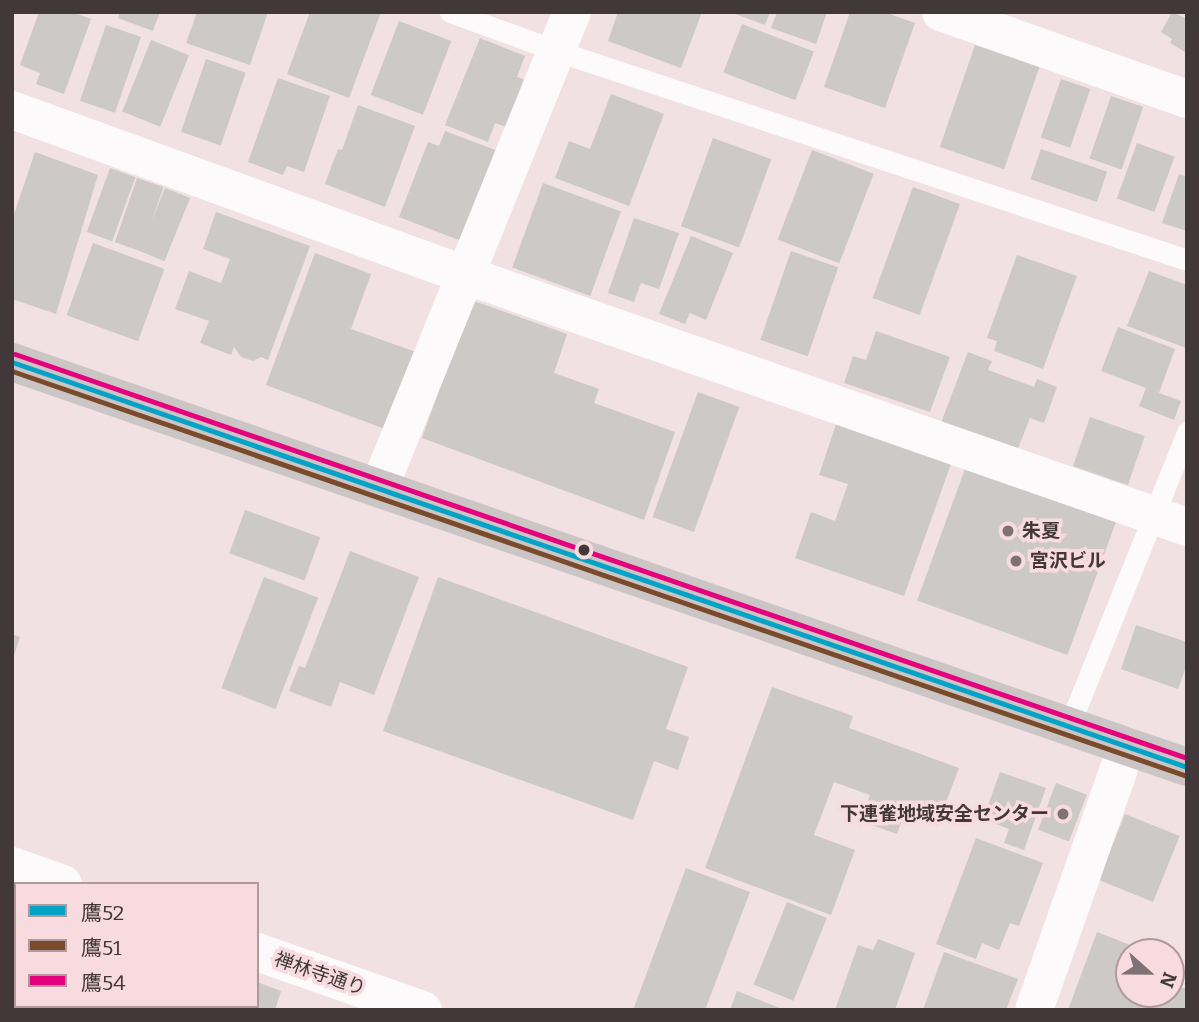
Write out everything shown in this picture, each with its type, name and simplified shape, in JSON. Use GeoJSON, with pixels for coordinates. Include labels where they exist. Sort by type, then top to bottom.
{"type":"FeatureCollection","features":[{"type":"Feature","properties":{"kind":"main road"},"geometry":{"type":"LineString","coordinates":[[12,362],[1187,766]]}},
{"type":"Feature","properties":{"kind":"street"},"geometry":{"type":"LineString","coordinates":[[379,488],[572,12]]}},
{"type":"Feature","properties":{"kind":"street"},"geometry":{"type":"LineString","coordinates":[[941,12],[1187,99]]}},
{"type":"Feature","properties":{"kind":"street"},"geometry":{"type":"LineString","coordinates":[[12,110],[465,275],[1170,522]]}},
{"type":"Feature","properties":{"kind":"street"},"geometry":{"type":"LineString","coordinates":[[1034,1010],[1127,746]]}},
{"type":"Feature","properties":{"kind":"street"},"geometry":{"type":"LineString","coordinates":[[12,866],[57,882]]}},
{"type":"Feature","properties":{"kind":"street","name":"禅林寺通り"},"geometry":{"type":"LineString","coordinates":[[259,953],[423,1010]]}},
{"type":"Feature","properties":{"kind":"lane"},"geometry":{"type":"LineString","coordinates":[[450,12],[557,51],[1187,260]]}},
{"type":"Feature","properties":{"kind":"lane"},"geometry":{"type":"LineString","coordinates":[[1069,726],[1170,522],[1187,432]]}},
{"type":"Feature","properties":{"kind":"building"},"geometry":{"type":"Polygon","coordinates":[[[39,12],[72,12],[91,19],[64,94],[36,84],[40,73],[20,65],[39,12]]]}},
{"type":"Feature","properties":{"kind":"building"},"geometry":{"type":"Polygon","coordinates":[[[120,12],[160,12],[153,31],[118,18],[120,12]]]}},
{"type":"Feature","properties":{"kind":"building"},"geometry":{"type":"Polygon","coordinates":[[[197,12],[268,12],[250,65],[186,43],[197,12]]]}},
{"type":"Feature","properties":{"kind":"building"},"geometry":{"type":"Polygon","coordinates":[[[310,12],[381,12],[349,98],[287,74],[310,12]]]}},
{"type":"Feature","properties":{"kind":"building"},"geometry":{"type":"Polygon","coordinates":[[[618,12],[702,12],[681,68],[608,41],[618,12]]]}},
{"type":"Feature","properties":{"kind":"building"},"geometry":{"type":"Polygon","coordinates":[[[730,12],[770,12],[765,25],[730,12]]]}},
{"type":"Feature","properties":{"kind":"building"},"geometry":{"type":"Polygon","coordinates":[[[777,12],[827,12],[816,44],[771,28],[777,12]]]}},
{"type":"Feature","properties":{"kind":"building"},"geometry":{"type":"Polygon","coordinates":[[[850,12],[884,12],[915,23],[885,108],[824,87],[850,12]]]}},
{"type":"Feature","properties":{"kind":"building"},"geometry":{"type":"Polygon","coordinates":[[[1172,12],[1185,18],[1187,15],[1187,53],[1170,43],[1172,39],[1161,32],[1172,12]]]}},
{"type":"Feature","properties":{"kind":"building"},"geometry":{"type":"Polygon","coordinates":[[[399,21],[451,41],[423,115],[371,95],[399,21]]]}},
{"type":"Feature","properties":{"kind":"building"},"geometry":{"type":"Polygon","coordinates":[[[742,24],[814,52],[795,100],[723,73],[742,24]]]}},
{"type":"Feature","properties":{"kind":"building"},"geometry":{"type":"Polygon","coordinates":[[[106,25],[141,37],[115,113],[80,101],[106,25]]]}},
{"type":"Feature","properties":{"kind":"building"},"geometry":{"type":"Polygon","coordinates":[[[480,38],[525,56],[517,77],[531,82],[512,129],[495,123],[488,142],[445,125],[480,38]]]}},
{"type":"Feature","properties":{"kind":"building"},"geometry":{"type":"Polygon","coordinates":[[[151,40],[189,55],[160,127],[122,111],[151,40]]]}},
{"type":"Feature","properties":{"kind":"building"},"geometry":{"type":"Polygon","coordinates":[[[975,45],[1039,67],[1004,169],[940,147],[975,45]]]}},
{"type":"Feature","properties":{"kind":"building"},"geometry":{"type":"Polygon","coordinates":[[[206,59],[246,73],[221,145],[181,132],[206,59]]]}},
{"type":"Feature","properties":{"kind":"building"},"geometry":{"type":"Polygon","coordinates":[[[278,78],[330,96],[304,172],[287,166],[283,175],[248,162],[278,78]]]}},
{"type":"Feature","properties":{"kind":"building"},"geometry":{"type":"Polygon","coordinates":[[[1061,79],[1090,89],[1070,148],[1041,138],[1061,79]]]}},
{"type":"Feature","properties":{"kind":"building"},"geometry":{"type":"Polygon","coordinates":[[[611,94],[664,114],[629,206],[555,178],[569,141],[590,149],[611,94]]]}},
{"type":"Feature","properties":{"kind":"building"},"geometry":{"type":"Polygon","coordinates":[[[1111,96],[1143,107],[1122,169],[1090,158],[1111,96]]]}},
{"type":"Feature","properties":{"kind":"building"},"geometry":{"type":"Polygon","coordinates":[[[358,105],[415,126],[385,207],[325,184],[338,149],[342,150],[358,105]]]}},
{"type":"Feature","properties":{"kind":"building"},"geometry":{"type":"Polygon","coordinates":[[[445,131],[498,151],[464,242],[399,217],[428,142],[439,146],[445,131]]]}},
{"type":"Feature","properties":{"kind":"building"},"geometry":{"type":"Polygon","coordinates":[[[713,138],[771,159],[739,248],[681,226],[713,138]]]}},
{"type":"Feature","properties":{"kind":"building"},"geometry":{"type":"Polygon","coordinates":[[[1137,143],[1175,157],[1154,212],[1117,198],[1137,143]]]}},
{"type":"Feature","properties":{"kind":"building"},"geometry":{"type":"Polygon","coordinates":[[[1041,149],[1107,172],[1097,202],[1031,179],[1041,149]]]}},
{"type":"Feature","properties":{"kind":"building"},"geometry":{"type":"Polygon","coordinates":[[[812,150],[874,174],[839,263],[778,240],[812,150]]]}},
{"type":"Feature","properties":{"kind":"building"},"geometry":{"type":"Polygon","coordinates":[[[35,152],[98,175],[56,314],[12,299],[12,220],[35,152]]]}},
{"type":"Feature","properties":{"kind":"building"},"geometry":{"type":"Polygon","coordinates":[[[110,168],[135,177],[112,241],[87,232],[110,168]]]}},
{"type":"Feature","properties":{"kind":"building"},"geometry":{"type":"Polygon","coordinates":[[[1179,174],[1187,177],[1187,231],[1162,223],[1179,174]]]}},
{"type":"Feature","properties":{"kind":"building"},"geometry":{"type":"Polygon","coordinates":[[[137,178],[163,187],[141,251],[115,242],[137,178]]]}},
{"type":"Feature","properties":{"kind":"building"},"geometry":{"type":"Polygon","coordinates":[[[543,183],[621,211],[590,296],[512,268],[543,183]]]}},
{"type":"Feature","properties":{"kind":"building"},"geometry":{"type":"Polygon","coordinates":[[[913,187],[960,204],[920,315],[873,298],[913,187]]]}},
{"type":"Feature","properties":{"kind":"building"},"geometry":{"type":"Polygon","coordinates":[[[165,188],[190,198],[165,261],[140,251],[165,188]]]}},
{"type":"Feature","properties":{"kind":"building"},"geometry":{"type":"Polygon","coordinates":[[[216,212],[310,246],[268,360],[261,357],[253,361],[241,357],[234,347],[231,355],[200,343],[209,321],[175,309],[189,271],[221,283],[230,259],[203,249],[216,212]]]}},
{"type":"Feature","properties":{"kind":"building"},"geometry":{"type":"Polygon","coordinates":[[[634,218],[679,233],[659,289],[641,283],[634,302],[608,293],[634,218]]]}},
{"type":"Feature","properties":{"kind":"building"},"geometry":{"type":"Polygon","coordinates":[[[691,236],[733,253],[706,320],[690,313],[685,324],[659,314],[691,236]]]}},
{"type":"Feature","properties":{"kind":"building"},"geometry":{"type":"Polygon","coordinates":[[[93,243],[164,269],[138,341],[67,315],[93,243]]]}},
{"type":"Feature","properties":{"kind":"building"},"geometry":{"type":"Polygon","coordinates":[[[791,251],[838,267],[808,356],[760,340],[791,251]]]}},
{"type":"Feature","properties":{"kind":"building"},"geometry":{"type":"Polygon","coordinates":[[[315,253],[371,274],[351,329],[416,352],[388,430],[266,385],[315,253]]]}},
{"type":"Feature","properties":{"kind":"building"},"geometry":{"type":"Polygon","coordinates":[[[1017,255],[1077,276],[1043,369],[994,351],[997,341],[987,338],[1017,255]]]}},
{"type":"Feature","properties":{"kind":"building"},"geometry":{"type":"Polygon","coordinates":[[[1149,271],[1187,285],[1186,348],[1127,326],[1149,271]]]}},
{"type":"Feature","properties":{"kind":"building"},"geometry":{"type":"Polygon","coordinates":[[[471,300],[567,334],[554,373],[599,389],[594,403],[675,432],[644,520],[422,438],[471,300]]]}},
{"type":"Feature","properties":{"kind":"building"},"geometry":{"type":"Polygon","coordinates":[[[1118,327],[1175,349],[1159,393],[1181,401],[1174,420],[1139,406],[1146,388],[1101,371],[1118,327]]]}},
{"type":"Feature","properties":{"kind":"building"},"geometry":{"type":"Polygon","coordinates":[[[876,331],[950,357],[930,412],[844,383],[853,356],[866,360],[876,331]]]}},
{"type":"Feature","properties":{"kind":"building"},"geometry":{"type":"Polygon","coordinates":[[[968,352],[992,361],[988,370],[1034,387],[1037,379],[1057,387],[1044,423],[1030,418],[1015,456],[939,428],[968,352]]]}},
{"type":"Feature","properties":{"kind":"building"},"geometry":{"type":"Polygon","coordinates":[[[698,392],[739,407],[694,532],[653,517],[698,392]]]}},
{"type":"Feature","properties":{"kind":"building"},"geometry":{"type":"Polygon","coordinates":[[[1090,417],[1145,436],[1128,485],[1073,466],[1090,417]]]}},
{"type":"Feature","properties":{"kind":"building"},"geometry":{"type":"Polygon","coordinates":[[[837,421],[952,461],[904,596],[795,558],[811,512],[835,521],[848,484],[819,475],[837,421]]]}},
{"type":"Feature","properties":{"kind":"building","name":"宮沢ビル"},"geometry":{"type":"Polygon","coordinates":[[[966,466],[1116,521],[1067,655],[917,600],[966,466]]]}},
{"type":"Feature","properties":{"kind":"building"},"geometry":{"type":"Polygon","coordinates":[[[245,510],[320,537],[304,581],[229,553],[245,510]]]}},
{"type":"Feature","properties":{"kind":"building"},"geometry":{"type":"Polygon","coordinates":[[[350,551],[419,577],[374,695],[340,682],[331,707],[289,691],[299,666],[305,668],[350,551]]]}},
{"type":"Feature","properties":{"kind":"building"},"geometry":{"type":"Polygon","coordinates":[[[264,577],[318,598],[276,709],[221,688],[264,577]]]}},
{"type":"Feature","properties":{"kind":"building"},"geometry":{"type":"Polygon","coordinates":[[[438,577],[688,667],[666,729],[689,737],[678,770],[654,761],[633,820],[383,731],[438,577]]]}},
{"type":"Feature","properties":{"kind":"building"},"geometry":{"type":"Polygon","coordinates":[[[1136,625],[1187,642],[1187,664],[1178,689],[1121,669],[1136,625]]]}},
{"type":"Feature","properties":{"kind":"building"},"geometry":{"type":"Polygon","coordinates":[[[12,634],[20,637],[13,658],[12,658],[12,634]]]}},
{"type":"Feature","properties":{"kind":"building"},"geometry":{"type":"Polygon","coordinates":[[[772,687],[853,716],[849,728],[959,768],[937,826],[904,814],[897,834],[860,821],[870,795],[834,782],[814,835],[855,850],[831,915],[705,868],[772,687]]]}},
{"type":"Feature","properties":{"kind":"building"},"geometry":{"type":"Polygon","coordinates":[[[1000,772],[1046,788],[1024,850],[1004,843],[1009,829],[983,819],[1000,772]]]}},
{"type":"Feature","properties":{"kind":"building"},"geometry":{"type":"Polygon","coordinates":[[[1056,783],[1087,795],[1069,842],[1038,830],[1056,783]]]}},
{"type":"Feature","properties":{"kind":"building"},"geometry":{"type":"Polygon","coordinates":[[[1125,814],[1180,836],[1153,902],[1098,880],[1125,814]]]}},
{"type":"Feature","properties":{"kind":"building"},"geometry":{"type":"Polygon","coordinates":[[[976,838],[1043,863],[1019,926],[1010,923],[999,950],[982,943],[976,959],[936,944],[976,838]]]}},
{"type":"Feature","properties":{"kind":"building"},"geometry":{"type":"Polygon","coordinates":[[[686,868],[750,892],[705,1010],[633,1010],[686,868]]]}},
{"type":"Feature","properties":{"kind":"building"},"geometry":{"type":"Polygon","coordinates":[[[787,902],[827,918],[794,1001],[754,985],[787,902]]]}},
{"type":"Feature","properties":{"kind":"building"},"geometry":{"type":"Polygon","coordinates":[[[1097,932],[1115,939],[1115,1008],[1185,1008],[1187,989],[1187,1010],[1068,1010],[1097,932]]]}},
{"type":"Feature","properties":{"kind":"building"},"geometry":{"type":"Polygon","coordinates":[[[878,939],[915,953],[895,1010],[835,1010],[858,945],[873,950],[878,939]]]}},
{"type":"Feature","properties":{"kind":"building"},"geometry":{"type":"Polygon","coordinates":[[[944,952],[1018,979],[1006,1010],[923,1010],[944,952]]]}},
{"type":"Feature","properties":{"kind":"building"},"geometry":{"type":"Polygon","coordinates":[[[259,983],[281,991],[275,1010],[221,1010],[259,1008],[259,983]]]}},
{"type":"Feature","properties":{"kind":"building"},"geometry":{"type":"Polygon","coordinates":[[[737,991],[785,1010],[730,1010],[737,991]]]}},
{"type":"Feature","properties":{"kind":"building"},"geometry":{"type":"Polygon","coordinates":[[[12,1003],[14,1008],[28,1010],[12,1010],[12,1003]]]}},
{"type":"Feature","properties":{"kind":"building"},"geometry":{"type":"Polygon","coordinates":[[[98,1008],[160,1008],[160,1010],[98,1008]]]}},
{"type":"Feature","properties":{"kind":"transit line","name":"鷹54"},"geometry":{"type":"LineString","coordinates":[[15,354],[1187,758]]}},
{"type":"Feature","properties":{"kind":"transit line","name":"鷹52"},"geometry":{"type":"LineString","coordinates":[[12,362],[1187,767]]}},
{"type":"Feature","properties":{"kind":"transit line","name":"鷹51"},"geometry":{"type":"LineString","coordinates":[[12,371],[1184,775]]}},
{"type":"Feature","properties":{"kind":"place","name":"朱夏"},"geometry":{"type":"Point","coordinates":[1008,531]}},
{"type":"Feature","properties":{"kind":"place","name":"宮沢ビル"},"geometry":{"type":"Point","coordinates":[1016,561]}},
{"type":"Feature","properties":{"kind":"place","name":"下連雀地域安全センター"},"geometry":{"type":"Point","coordinates":[1063,814]}}]}
